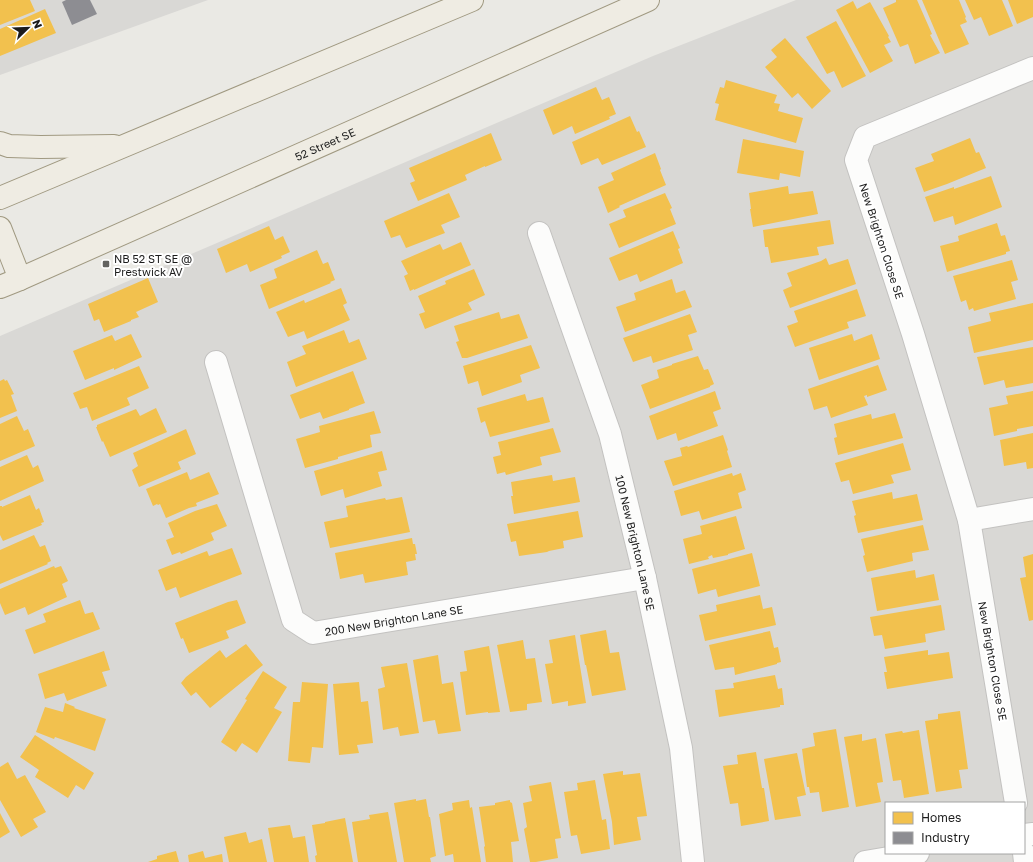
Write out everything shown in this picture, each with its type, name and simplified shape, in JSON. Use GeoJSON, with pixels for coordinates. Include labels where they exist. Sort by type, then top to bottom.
{"type":"FeatureCollection","features":[{"type":"Feature","properties":{"kind":"main road"},"geometry":{"type":"LineString","coordinates":[[0,198],[472,0]]}},
{"type":"Feature","properties":{"kind":"main road","name":"52 Street SE"},"geometry":{"type":"LineString","coordinates":[[0,287],[648,0]]}},
{"type":"Feature","properties":{"kind":"main road"},"geometry":{"type":"LineString","coordinates":[[0,143],[9,146],[41,147],[127,145]]}},
{"type":"Feature","properties":{"kind":"main road"},"geometry":{"type":"LineString","coordinates":[[0,228],[20,279]]}},
{"type":"Feature","properties":{"kind":"street","name":"New Brighton Close SE"},"geometry":{"type":"LineString","coordinates":[[1016,802],[969,520],[913,334],[856,160],[865,138],[1033,68]]}},
{"type":"Feature","properties":{"kind":"street","name":"100 New Brighton Lane SE"},"geometry":{"type":"LineString","coordinates":[[540,233],[610,434],[645,578],[680,748],[693,862]]}},
{"type":"Feature","properties":{"kind":"street","name":"200 New Brighton Lane SE"},"geometry":{"type":"LineString","coordinates":[[216,362],[293,620],[313,633],[645,578]]}},
{"type":"Feature","properties":{"kind":"street"},"geometry":{"type":"LineString","coordinates":[[969,520],[1033,509]]}},
{"type":"Feature","properties":{"kind":"street"},"geometry":{"type":"LineString","coordinates":[[865,862],[912,854]]}},
{"type":"Feature","properties":{"kind":"shaded area"},"geometry":{"type":"Polygon","coordinates":[[[0,0],[208,0],[0,75],[0,0]]]}},
{"type":"Feature","properties":{"kind":"shaded area"},"geometry":{"type":"Polygon","coordinates":[[[796,0],[1033,0],[1033,862],[0,862],[0,336],[653,56],[796,0]]]}},
{"type":"Feature","properties":{"kind":"building: Homes"},"geometry":{"type":"Polygon","coordinates":[[[0,0],[30,0],[35,11],[0,25],[0,0]]]}},
{"type":"Feature","properties":{"kind":"building: Homes"},"geometry":{"type":"Polygon","coordinates":[[[896,0],[917,0],[932,34],[930,35],[940,53],[915,64],[908,44],[900,47],[883,8],[896,2],[896,0]]]}},
{"type":"Feature","properties":{"kind":"building: Homes"},"geometry":{"type":"Polygon","coordinates":[[[922,0],[959,0],[967,22],[960,25],[969,44],[945,54],[922,0]]]}},
{"type":"Feature","properties":{"kind":"building: Homes"},"geometry":{"type":"Polygon","coordinates":[[[965,0],[1002,0],[1013,26],[989,36],[981,17],[974,20],[965,0]]]}},
{"type":"Feature","properties":{"kind":"building: Homes"},"geometry":{"type":"Polygon","coordinates":[[[1008,0],[1033,0],[1033,17],[1017,24],[1008,0]]]}},
{"type":"Feature","properties":{"kind":"building: Homes"},"geometry":{"type":"Polygon","coordinates":[[[853,1],[857,9],[870,2],[891,42],[884,45],[893,61],[870,73],[836,10],[853,1]]]}},
{"type":"Feature","properties":{"kind":"building: Homes"},"geometry":{"type":"Polygon","coordinates":[[[45,9],[56,33],[0,56],[0,29],[45,9]]]}},
{"type":"Feature","properties":{"kind":"building: Homes"},"geometry":{"type":"Polygon","coordinates":[[[836,21],[866,76],[842,88],[834,71],[827,74],[806,37],[836,21]]]}},
{"type":"Feature","properties":{"kind":"building: Homes"},"geometry":{"type":"Polygon","coordinates":[[[785,38],[831,91],[812,109],[798,93],[792,98],[765,67],[777,57],[771,50],[785,38]]]}},
{"type":"Feature","properties":{"kind":"building: Homes"},"geometry":{"type":"Polygon","coordinates":[[[726,80],[777,95],[774,103],[780,104],[778,111],[803,118],[796,143],[715,120],[719,104],[715,103],[720,87],[724,88],[726,80]]]}},
{"type":"Feature","properties":{"kind":"building: Homes"},"geometry":{"type":"Polygon","coordinates":[[[596,87],[602,100],[609,97],[616,114],[609,117],[610,119],[575,134],[572,126],[553,135],[543,110],[596,87]]]}},
{"type":"Feature","properties":{"kind":"building: Homes"},"geometry":{"type":"Polygon","coordinates":[[[630,116],[646,147],[602,165],[598,158],[581,165],[572,142],[630,116]]]}},
{"type":"Feature","properties":{"kind":"building: Homes"},"geometry":{"type":"Polygon","coordinates":[[[491,133],[502,160],[465,175],[467,180],[418,201],[410,183],[415,181],[409,168],[491,133]]]}},
{"type":"Feature","properties":{"kind":"building: Homes"},"geometry":{"type":"Polygon","coordinates":[[[970,138],[976,153],[979,152],[986,168],[924,192],[915,168],[934,161],[931,154],[970,138]]]}},
{"type":"Feature","properties":{"kind":"building: Homes"},"geometry":{"type":"Polygon","coordinates":[[[743,139],[804,151],[800,177],[780,173],[779,180],[737,173],[743,139]]]}},
{"type":"Feature","properties":{"kind":"building: Homes"},"geometry":{"type":"Polygon","coordinates":[[[655,153],[666,185],[619,206],[620,207],[608,213],[598,187],[614,180],[611,173],[655,153]]]}},
{"type":"Feature","properties":{"kind":"building: Homes"},"geometry":{"type":"Polygon","coordinates":[[[991,176],[1002,207],[955,225],[953,216],[934,222],[925,197],[991,176]]]}},
{"type":"Feature","properties":{"kind":"building: Homes"},"geometry":{"type":"Polygon","coordinates":[[[788,186],[789,194],[813,191],[818,214],[753,227],[749,193],[788,186]]]}},
{"type":"Feature","properties":{"kind":"building: Homes"},"geometry":{"type":"Polygon","coordinates":[[[449,193],[460,217],[441,225],[445,233],[406,248],[400,235],[391,238],[384,221],[449,193]]]}},
{"type":"Feature","properties":{"kind":"building: Homes"},"geometry":{"type":"Polygon","coordinates":[[[665,193],[672,208],[670,209],[676,224],[619,248],[609,224],[626,217],[623,210],[665,193]]]}},
{"type":"Feature","properties":{"kind":"building: Homes"},"geometry":{"type":"Polygon","coordinates":[[[830,220],[834,244],[817,247],[819,255],[771,263],[768,247],[765,247],[763,230],[830,220]]]}},
{"type":"Feature","properties":{"kind":"building: Homes"},"geometry":{"type":"Polygon","coordinates":[[[997,223],[1001,236],[1005,235],[1010,251],[1006,252],[1006,254],[947,272],[940,246],[959,241],[958,236],[997,223]]]}},
{"type":"Feature","properties":{"kind":"building: Homes"},"geometry":{"type":"Polygon","coordinates":[[[269,226],[275,240],[283,236],[290,252],[281,256],[282,258],[250,272],[247,264],[226,273],[217,249],[269,226]]]}},
{"type":"Feature","properties":{"kind":"building: Homes"},"geometry":{"type":"Polygon","coordinates":[[[673,231],[680,248],[678,249],[683,263],[640,282],[637,274],[619,281],[609,258],[673,231]]]}},
{"type":"Feature","properties":{"kind":"building: Homes"},"geometry":{"type":"Polygon","coordinates":[[[461,242],[471,265],[410,291],[404,276],[408,274],[401,261],[440,244],[443,250],[461,242]]]}},
{"type":"Feature","properties":{"kind":"building: Homes"},"geometry":{"type":"Polygon","coordinates":[[[317,250],[323,264],[328,262],[335,280],[269,309],[260,285],[277,278],[274,269],[317,250]]]}},
{"type":"Feature","properties":{"kind":"building: Homes"},"geometry":{"type":"Polygon","coordinates":[[[826,258],[829,265],[848,259],[856,284],[790,308],[783,290],[792,286],[787,273],[826,258]]]}},
{"type":"Feature","properties":{"kind":"building: Homes"},"geometry":{"type":"Polygon","coordinates":[[[1012,260],[1018,280],[1011,282],[1016,299],[974,311],[973,308],[969,310],[966,300],[961,302],[953,276],[1012,260]]]}},
{"type":"Feature","properties":{"kind":"building: Homes"},"geometry":{"type":"Polygon","coordinates":[[[474,269],[485,295],[468,303],[472,310],[425,329],[419,314],[425,312],[418,296],[446,284],[445,281],[474,269]]]}},
{"type":"Feature","properties":{"kind":"building: Homes"},"geometry":{"type":"Polygon","coordinates":[[[148,278],[158,302],[136,312],[139,317],[104,332],[99,319],[94,321],[88,304],[148,278]]]}},
{"type":"Feature","properties":{"kind":"building: Homes"},"geometry":{"type":"Polygon","coordinates":[[[672,279],[676,293],[685,290],[692,307],[625,332],[616,307],[636,300],[634,293],[672,279]]]}},
{"type":"Feature","properties":{"kind":"building: Homes"},"geometry":{"type":"Polygon","coordinates":[[[341,288],[347,303],[343,305],[350,320],[307,339],[304,331],[288,337],[276,312],[304,300],[305,303],[341,288]]]}},
{"type":"Feature","properties":{"kind":"building: Homes"},"geometry":{"type":"Polygon","coordinates":[[[857,289],[866,316],[847,322],[849,328],[795,347],[787,326],[798,322],[794,311],[857,289]]]}},
{"type":"Feature","properties":{"kind":"building: Homes"},"geometry":{"type":"Polygon","coordinates":[[[1033,303],[1033,340],[974,353],[968,327],[991,321],[989,313],[1033,303]]]}},
{"type":"Feature","properties":{"kind":"building: Homes"},"geometry":{"type":"Polygon","coordinates":[[[499,312],[501,319],[519,314],[528,338],[467,358],[462,358],[456,342],[459,341],[454,326],[499,312]]]}},
{"type":"Feature","properties":{"kind":"building: Homes"},"geometry":{"type":"Polygon","coordinates":[[[690,314],[697,332],[688,335],[693,350],[653,363],[651,356],[633,362],[623,338],[690,314]]]}},
{"type":"Feature","properties":{"kind":"building: Homes"},"geometry":{"type":"Polygon","coordinates":[[[344,330],[349,343],[359,339],[367,359],[296,387],[287,362],[306,354],[302,346],[344,330]]]}},
{"type":"Feature","properties":{"kind":"building: Homes"},"geometry":{"type":"Polygon","coordinates":[[[131,334],[142,357],[114,370],[114,368],[85,380],[73,351],[112,335],[115,341],[131,334]]]}},
{"type":"Feature","properties":{"kind":"building: Homes"},"geometry":{"type":"Polygon","coordinates":[[[852,334],[854,341],[872,334],[880,359],[819,380],[809,348],[852,334]]]}},
{"type":"Feature","properties":{"kind":"building: Homes"},"geometry":{"type":"Polygon","coordinates":[[[531,345],[540,368],[520,375],[522,382],[482,396],[478,381],[468,384],[463,366],[531,345]]]}},
{"type":"Feature","properties":{"kind":"building: Homes"},"geometry":{"type":"Polygon","coordinates":[[[1033,347],[1033,383],[1006,388],[1004,380],[984,385],[977,357],[1033,347]]]}},
{"type":"Feature","properties":{"kind":"building: Homes"},"geometry":{"type":"Polygon","coordinates":[[[698,356],[704,370],[708,369],[714,384],[710,387],[650,409],[641,385],[659,378],[657,370],[698,356]]]}},
{"type":"Feature","properties":{"kind":"building: Homes"},"geometry":{"type":"Polygon","coordinates":[[[878,365],[887,390],[867,397],[867,395],[864,396],[868,405],[831,418],[827,406],[814,410],[808,389],[878,365]]]}},
{"type":"Feature","properties":{"kind":"building: Homes"},"geometry":{"type":"Polygon","coordinates":[[[139,366],[149,388],[127,398],[130,405],[92,421],[87,407],[80,409],[73,393],[139,366]]]}},
{"type":"Feature","properties":{"kind":"building: Homes"},"geometry":{"type":"Polygon","coordinates":[[[353,371],[365,403],[323,419],[320,412],[300,419],[290,395],[353,371]]]}},
{"type":"Feature","properties":{"kind":"building: Homes"},"geometry":{"type":"Polygon","coordinates":[[[4,379],[5,381],[7,380],[14,394],[11,395],[17,411],[0,418],[0,381],[4,379]]]}},
{"type":"Feature","properties":{"kind":"building: Homes"},"geometry":{"type":"Polygon","coordinates":[[[715,391],[721,409],[713,412],[718,426],[678,441],[676,433],[657,440],[649,416],[715,391]]]}},
{"type":"Feature","properties":{"kind":"building: Homes"},"geometry":{"type":"Polygon","coordinates":[[[1033,391],[1033,426],[994,436],[989,408],[1008,404],[1006,396],[1033,391]]]}},
{"type":"Feature","properties":{"kind":"building: Homes"},"geometry":{"type":"Polygon","coordinates":[[[525,394],[527,401],[543,397],[550,422],[490,437],[485,421],[481,423],[477,408],[525,394]]]}},
{"type":"Feature","properties":{"kind":"building: Homes"},"geometry":{"type":"Polygon","coordinates":[[[156,408],[167,432],[110,457],[103,441],[102,442],[96,427],[97,425],[136,409],[140,416],[156,408]]]}},
{"type":"Feature","properties":{"kind":"building: Homes"},"geometry":{"type":"Polygon","coordinates":[[[374,411],[381,433],[370,435],[372,447],[338,457],[338,459],[305,468],[296,439],[320,432],[319,426],[374,411]]]}},
{"type":"Feature","properties":{"kind":"building: Homes"},"geometry":{"type":"Polygon","coordinates":[[[895,413],[903,438],[838,455],[834,438],[837,437],[834,424],[871,414],[872,419],[895,413]]]}},
{"type":"Feature","properties":{"kind":"building: Homes"},"geometry":{"type":"Polygon","coordinates":[[[17,416],[24,431],[28,429],[35,446],[0,461],[0,424],[17,416]]]}},
{"type":"Feature","properties":{"kind":"building: Homes"},"geometry":{"type":"Polygon","coordinates":[[[553,428],[561,452],[540,457],[542,465],[506,475],[505,472],[497,474],[493,457],[501,455],[498,442],[553,428]]]}},
{"type":"Feature","properties":{"kind":"building: Homes"},"geometry":{"type":"Polygon","coordinates":[[[186,429],[196,454],[178,462],[181,469],[139,487],[132,470],[138,466],[133,453],[186,429]]]}},
{"type":"Feature","properties":{"kind":"building: Homes"},"geometry":{"type":"Polygon","coordinates":[[[1033,433],[1033,468],[1027,469],[1026,462],[1004,466],[1000,440],[1033,433]]]}},
{"type":"Feature","properties":{"kind":"building: Homes"},"geometry":{"type":"Polygon","coordinates":[[[723,435],[732,467],[673,486],[664,461],[682,456],[680,448],[688,447],[723,435]]]}},
{"type":"Feature","properties":{"kind":"building: Homes"},"geometry":{"type":"Polygon","coordinates":[[[903,443],[911,470],[891,475],[894,483],[853,494],[849,480],[841,482],[835,463],[903,443]]]}},
{"type":"Feature","properties":{"kind":"building: Homes"},"geometry":{"type":"Polygon","coordinates":[[[382,451],[387,470],[378,472],[382,486],[345,498],[343,489],[321,496],[314,471],[382,451]]]}},
{"type":"Feature","properties":{"kind":"building: Homes"},"geometry":{"type":"Polygon","coordinates":[[[27,455],[33,468],[38,465],[44,481],[0,501],[0,467],[27,455]]]}},
{"type":"Feature","properties":{"kind":"building: Homes"},"geometry":{"type":"Polygon","coordinates":[[[187,472],[190,480],[209,472],[219,494],[196,503],[197,506],[166,518],[160,504],[153,506],[146,489],[187,472]]]}},
{"type":"Feature","properties":{"kind":"building: Homes"},"geometry":{"type":"Polygon","coordinates":[[[732,473],[733,476],[741,473],[746,490],[738,493],[742,508],[702,520],[699,511],[681,516],[674,491],[732,473]]]}},
{"type":"Feature","properties":{"kind":"building: Homes"},"geometry":{"type":"Polygon","coordinates":[[[552,475],[553,481],[575,477],[580,502],[514,514],[511,496],[513,496],[511,482],[552,475]]]}},
{"type":"Feature","properties":{"kind":"building: Homes"},"geometry":{"type":"Polygon","coordinates":[[[892,492],[893,499],[917,494],[923,520],[858,533],[854,516],[856,515],[852,501],[892,492]]]}},
{"type":"Feature","properties":{"kind":"building: Homes"},"geometry":{"type":"Polygon","coordinates":[[[30,495],[36,510],[39,508],[44,522],[41,523],[42,525],[3,541],[0,535],[0,506],[2,507],[30,495]]]}},
{"type":"Feature","properties":{"kind":"building: Homes"},"geometry":{"type":"Polygon","coordinates":[[[402,497],[410,532],[330,548],[324,522],[348,517],[346,506],[385,498],[386,500],[402,497]]]}},
{"type":"Feature","properties":{"kind":"building: Homes"},"geometry":{"type":"Polygon","coordinates":[[[217,504],[227,526],[211,533],[214,540],[181,554],[180,552],[172,555],[166,540],[174,537],[168,523],[195,511],[217,504]]]}},
{"type":"Feature","properties":{"kind":"building: Homes"},"geometry":{"type":"Polygon","coordinates":[[[578,511],[583,537],[563,541],[564,548],[519,556],[516,541],[511,542],[507,524],[578,511]]]}},
{"type":"Feature","properties":{"kind":"building: Homes"},"geometry":{"type":"Polygon","coordinates":[[[736,516],[745,549],[713,558],[712,555],[708,557],[709,559],[689,564],[683,539],[702,534],[700,526],[736,516]]]}},
{"type":"Feature","properties":{"kind":"building: Homes"},"geometry":{"type":"Polygon","coordinates":[[[923,525],[929,550],[912,553],[913,561],[867,572],[861,539],[923,525]]]}},
{"type":"Feature","properties":{"kind":"building: Homes"},"geometry":{"type":"Polygon","coordinates":[[[34,535],[40,547],[45,545],[51,561],[47,563],[48,564],[0,584],[0,550],[34,535]]]}},
{"type":"Feature","properties":{"kind":"building: Homes"},"geometry":{"type":"Polygon","coordinates":[[[412,538],[417,554],[415,554],[416,560],[406,562],[408,575],[365,583],[363,574],[340,579],[335,553],[412,538]]]}},
{"type":"Feature","properties":{"kind":"building: Homes"},"geometry":{"type":"Polygon","coordinates":[[[232,548],[242,574],[180,598],[176,587],[166,591],[158,570],[207,551],[209,556],[232,548]]]}},
{"type":"Feature","properties":{"kind":"building: Homes"},"geometry":{"type":"Polygon","coordinates":[[[752,553],[760,586],[718,597],[716,589],[698,594],[692,569],[752,553]]]}},
{"type":"Feature","properties":{"kind":"building: Homes"},"geometry":{"type":"Polygon","coordinates":[[[1033,554],[1033,620],[1029,621],[1020,578],[1026,577],[1023,557],[1033,554]]]}},
{"type":"Feature","properties":{"kind":"building: Homes"},"geometry":{"type":"Polygon","coordinates":[[[54,566],[55,568],[61,566],[68,581],[62,584],[67,597],[28,615],[25,607],[5,615],[0,603],[0,589],[54,566]]]}},
{"type":"Feature","properties":{"kind":"building: Homes"},"geometry":{"type":"Polygon","coordinates":[[[915,570],[916,578],[934,574],[939,600],[877,611],[871,578],[915,570]]]}},
{"type":"Feature","properties":{"kind":"building: Homes"},"geometry":{"type":"Polygon","coordinates":[[[760,595],[763,609],[772,607],[776,625],[705,641],[699,615],[717,611],[716,605],[760,595]]]}},
{"type":"Feature","properties":{"kind":"building: Homes"},"geometry":{"type":"Polygon","coordinates":[[[80,600],[85,614],[93,612],[100,629],[34,654],[25,630],[46,622],[43,614],[80,600]]]}},
{"type":"Feature","properties":{"kind":"building: Homes"},"geometry":{"type":"Polygon","coordinates":[[[237,600],[246,623],[226,631],[229,638],[189,653],[183,638],[181,639],[175,623],[228,602],[237,600]]]}},
{"type":"Feature","properties":{"kind":"building: Homes"},"geometry":{"type":"Polygon","coordinates":[[[941,605],[945,630],[925,634],[926,642],[885,649],[882,635],[874,636],[870,617],[941,605]]]}},
{"type":"Feature","properties":{"kind":"building: Homes"},"geometry":{"type":"Polygon","coordinates":[[[606,630],[610,653],[619,652],[626,690],[592,696],[580,635],[606,630]]]}},
{"type":"Feature","properties":{"kind":"building: Homes"},"geometry":{"type":"Polygon","coordinates":[[[770,631],[774,648],[778,647],[781,662],[735,675],[734,667],[715,670],[709,645],[770,631]]]}},
{"type":"Feature","properties":{"kind":"building: Homes"},"geometry":{"type":"Polygon","coordinates":[[[575,635],[586,703],[568,706],[568,701],[552,704],[545,664],[553,663],[549,640],[575,635]]]}},
{"type":"Feature","properties":{"kind":"building: Homes"},"geometry":{"type":"Polygon","coordinates":[[[523,640],[526,659],[535,658],[542,702],[527,704],[527,710],[510,712],[497,645],[523,640]]]}},
{"type":"Feature","properties":{"kind":"building: Homes"},"geometry":{"type":"Polygon","coordinates":[[[246,644],[263,665],[210,708],[196,692],[191,696],[181,683],[186,677],[220,650],[226,658],[246,644]]]}},
{"type":"Feature","properties":{"kind":"building: Homes"},"geometry":{"type":"Polygon","coordinates":[[[489,646],[500,712],[466,715],[460,672],[467,671],[464,651],[489,646]]]}},
{"type":"Feature","properties":{"kind":"building: Homes"},"geometry":{"type":"Polygon","coordinates":[[[928,650],[928,655],[949,652],[953,678],[887,689],[884,672],[887,672],[884,657],[928,650]]]}},
{"type":"Feature","properties":{"kind":"building: Homes"},"geometry":{"type":"Polygon","coordinates":[[[104,651],[110,670],[102,672],[107,686],[67,701],[64,693],[45,699],[38,674],[104,651]]]}},
{"type":"Feature","properties":{"kind":"building: Homes"},"geometry":{"type":"Polygon","coordinates":[[[438,655],[442,684],[453,682],[461,731],[438,734],[435,720],[423,722],[413,660],[438,655]]]}},
{"type":"Feature","properties":{"kind":"building: Homes"},"geometry":{"type":"Polygon","coordinates":[[[407,663],[419,733],[400,736],[398,727],[383,730],[378,689],[385,687],[381,667],[407,663]]]}},
{"type":"Feature","properties":{"kind":"building: Homes"},"geometry":{"type":"Polygon","coordinates":[[[263,671],[287,687],[274,708],[282,712],[257,753],[242,743],[236,752],[221,742],[247,700],[245,699],[263,671]]]}},
{"type":"Feature","properties":{"kind":"building: Homes"},"geometry":{"type":"Polygon","coordinates":[[[775,675],[778,689],[782,688],[784,705],[780,705],[780,707],[719,717],[715,690],[734,688],[733,683],[775,675]]]}},
{"type":"Feature","properties":{"kind":"building: Homes"},"geometry":{"type":"Polygon","coordinates":[[[302,682],[328,684],[323,748],[312,747],[310,763],[288,761],[293,702],[300,702],[302,682]]]}},
{"type":"Feature","properties":{"kind":"building: Homes"},"geometry":{"type":"Polygon","coordinates":[[[359,682],[361,702],[368,701],[373,743],[357,745],[359,753],[339,755],[333,684],[359,682]]]}},
{"type":"Feature","properties":{"kind":"building: Homes"},"geometry":{"type":"Polygon","coordinates":[[[65,703],[75,707],[74,708],[106,719],[95,751],[36,732],[45,707],[63,712],[65,703]]]}},
{"type":"Feature","properties":{"kind":"building: Homes"},"geometry":{"type":"Polygon","coordinates":[[[960,711],[968,769],[959,770],[962,788],[936,792],[925,721],[938,719],[938,714],[960,711]]]}},
{"type":"Feature","properties":{"kind":"building: Homes"},"geometry":{"type":"Polygon","coordinates":[[[836,729],[849,807],[822,812],[819,792],[810,793],[809,787],[807,787],[802,749],[815,746],[813,733],[836,729]]]}},
{"type":"Feature","properties":{"kind":"building: Homes"},"geometry":{"type":"Polygon","coordinates":[[[919,730],[929,794],[904,798],[901,780],[893,781],[885,734],[919,730]]]}},
{"type":"Feature","properties":{"kind":"building: Homes"},"geometry":{"type":"Polygon","coordinates":[[[862,734],[862,741],[876,738],[883,782],[877,783],[881,802],[856,807],[844,737],[862,734]]]}},
{"type":"Feature","properties":{"kind":"building: Homes"},"geometry":{"type":"Polygon","coordinates":[[[35,735],[94,773],[84,790],[76,785],[68,798],[35,777],[39,770],[20,757],[35,735]]]}},
{"type":"Feature","properties":{"kind":"building: Homes"},"geometry":{"type":"Polygon","coordinates":[[[756,752],[769,821],[741,826],[738,803],[730,804],[723,766],[738,764],[737,755],[756,752]]]}},
{"type":"Feature","properties":{"kind":"building: Homes"},"geometry":{"type":"Polygon","coordinates":[[[797,753],[806,795],[797,797],[801,816],[775,820],[764,759],[797,753]]]}},
{"type":"Feature","properties":{"kind":"building: Homes"},"geometry":{"type":"Polygon","coordinates":[[[8,762],[17,779],[25,775],[46,812],[33,819],[38,827],[21,837],[0,800],[0,767],[8,762]]]}},
{"type":"Feature","properties":{"kind":"building: Homes"},"geometry":{"type":"Polygon","coordinates":[[[623,771],[623,775],[640,773],[647,816],[637,817],[641,840],[614,845],[612,822],[603,774],[623,771]]]}},
{"type":"Feature","properties":{"kind":"building: Homes"},"geometry":{"type":"Polygon","coordinates":[[[595,780],[602,820],[606,819],[610,849],[581,854],[577,835],[571,836],[564,792],[578,790],[577,783],[595,780]]]}},
{"type":"Feature","properties":{"kind":"building: Homes"},"geometry":{"type":"Polygon","coordinates":[[[551,782],[561,838],[555,839],[558,858],[530,862],[524,829],[527,827],[523,803],[532,801],[529,786],[551,782]]]}},
{"type":"Feature","properties":{"kind":"building: Homes"},"geometry":{"type":"Polygon","coordinates":[[[416,799],[416,801],[426,799],[436,856],[430,858],[431,862],[404,862],[394,803],[416,799]]]}},
{"type":"Feature","properties":{"kind":"building: Homes"},"geometry":{"type":"Polygon","coordinates":[[[469,800],[470,808],[472,807],[481,862],[454,862],[453,854],[445,856],[439,814],[453,810],[452,803],[469,800]]]}},
{"type":"Feature","properties":{"kind":"building: Homes"},"geometry":{"type":"Polygon","coordinates":[[[510,800],[512,803],[519,841],[511,842],[513,862],[486,862],[479,807],[495,805],[495,803],[510,800]]]}},
{"type":"Feature","properties":{"kind":"building: Homes"},"geometry":{"type":"Polygon","coordinates":[[[388,812],[397,862],[358,862],[352,822],[370,819],[369,815],[388,812]]]}},
{"type":"Feature","properties":{"kind":"building: Homes"},"geometry":{"type":"Polygon","coordinates":[[[0,813],[10,832],[0,838],[0,813]]]}},
{"type":"Feature","properties":{"kind":"building: Homes"},"geometry":{"type":"Polygon","coordinates":[[[345,818],[353,862],[316,862],[315,856],[317,855],[312,825],[345,818]]]}},
{"type":"Feature","properties":{"kind":"building: Homes"},"geometry":{"type":"Polygon","coordinates":[[[290,825],[293,838],[305,836],[309,862],[274,862],[268,828],[290,825]]]}},
{"type":"Feature","properties":{"kind":"building: Homes"},"geometry":{"type":"Polygon","coordinates":[[[246,832],[249,843],[262,839],[267,862],[229,862],[224,837],[246,832]]]}},
{"type":"Feature","properties":{"kind":"building: Homes"},"geometry":{"type":"Polygon","coordinates":[[[176,851],[179,862],[148,862],[157,859],[157,856],[176,851]]]}},
{"type":"Feature","properties":{"kind":"building: Homes"},"geometry":{"type":"Polygon","coordinates":[[[203,851],[205,858],[222,854],[223,862],[189,862],[188,855],[203,851]]]}},
{"type":"Feature","properties":{"kind":"building: Industry"},"geometry":{"type":"Polygon","coordinates":[[[66,0],[90,0],[97,14],[72,25],[62,2],[66,0]]]}},
{"type":"Feature","properties":{"kind":"place","name":"NB 52 ST SE @ Prestwick AV"},"geometry":{"type":"Point","coordinates":[106,264]}}]}
